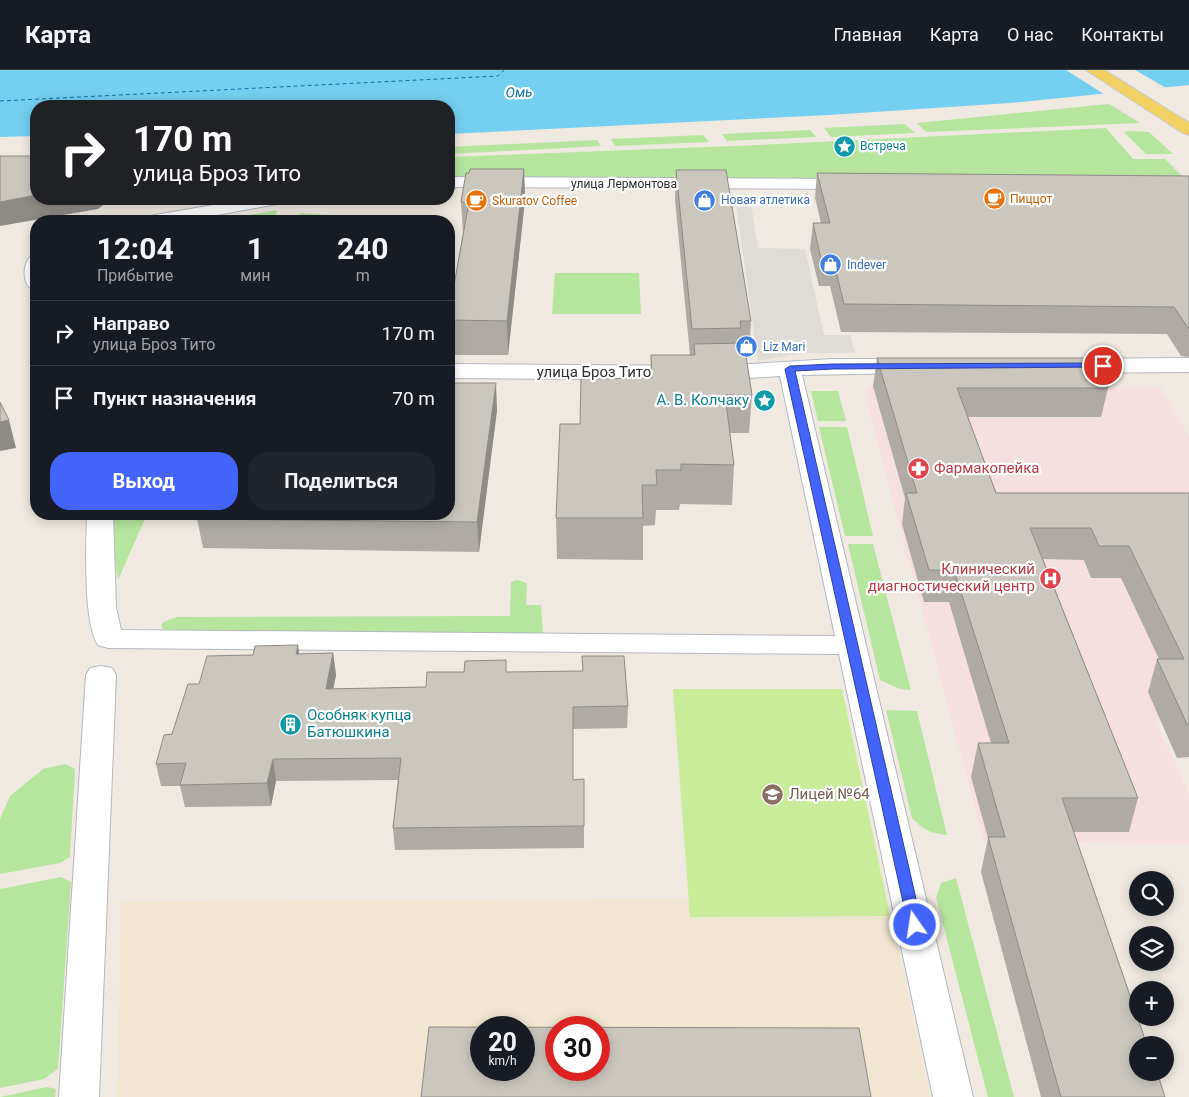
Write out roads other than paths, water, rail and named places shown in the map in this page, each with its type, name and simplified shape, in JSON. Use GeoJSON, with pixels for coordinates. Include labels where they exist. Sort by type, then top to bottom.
{"type":"FeatureCollection","features":[{"type":"Feature","properties":{"kind":"main road"},"geometry":{"type":"LineString","coordinates":[[1094,70],[1189,130]]}},
{"type":"Feature","properties":{"kind":"main road"},"geometry":{"type":"LineString","coordinates":[[1114,70],[1185,112]]}},
{"type":"Feature","properties":{"kind":"street","name":"улица Лермонтова"},"geometry":{"type":"LineString","coordinates":[[455,182],[873,184]]}},
{"type":"Feature","properties":{"kind":"street"},"geometry":{"type":"LineString","coordinates":[[188,215],[244,205]]}},
{"type":"Feature","properties":{"kind":"street"},"geometry":{"type":"LineString","coordinates":[[1042,366],[1189,365]]}},
{"type":"Feature","properties":{"kind":"street","name":"улица Броз Тито"},"geometry":{"type":"LineString","coordinates":[[455,371],[719,373],[833,366],[933,366]]}},
{"type":"Feature","properties":{"kind":"street"},"geometry":{"type":"LineString","coordinates":[[790,369],[953,1097]]}},
{"type":"Feature","properties":{"kind":"street"},"geometry":{"type":"LineString","coordinates":[[100,520],[102,606],[108,639],[852,644]]}},
{"type":"Feature","properties":{"kind":"street"},"geometry":{"type":"LineString","coordinates":[[79,1097],[100,675]]}},
{"type":"Feature","properties":{"kind":"water","name":"Омь"},"geometry":{"type":"Polygon","coordinates":[[[0,70],[1189,70],[1189,85],[1010,103],[829,115],[455,134],[455,100],[30,100],[30,136],[0,137],[0,70]]]}},
{"type":"Feature","properties":{"kind":"place","name":"Встреча"},"geometry":{"type":"Point","coordinates":[844,146]}},
{"type":"Feature","properties":{"kind":"place","name":"Пиццот"},"geometry":{"type":"Point","coordinates":[994,199]}},
{"type":"Feature","properties":{"kind":"place","name":"Новая атлетика"},"geometry":{"type":"Point","coordinates":[705,200]}},
{"type":"Feature","properties":{"kind":"place","name":"Skuratov Coffee"},"geometry":{"type":"Point","coordinates":[476,201]}},
{"type":"Feature","properties":{"kind":"place","name":"Indever"},"geometry":{"type":"Point","coordinates":[831,265]}},
{"type":"Feature","properties":{"kind":"place","name":"Liz Mari"},"geometry":{"type":"Point","coordinates":[747,347]}},
{"type":"Feature","properties":{"kind":"place","name":"А. В. Колчаку"},"geometry":{"type":"Point","coordinates":[765,400]}},
{"type":"Feature","properties":{"kind":"place","name":"Фармакопейка"},"geometry":{"type":"Point","coordinates":[918,468]}},
{"type":"Feature","properties":{"kind":"place","name":"Клинический диагностический центр"},"geometry":{"type":"Point","coordinates":[1051,578]}},
{"type":"Feature","properties":{"kind":"place","name":"Особняк купца Батюшкина"},"geometry":{"type":"Point","coordinates":[291,724]}},
{"type":"Feature","properties":{"kind":"place","name":"Лицей №64"},"geometry":{"type":"Point","coordinates":[773,794]}}]}
